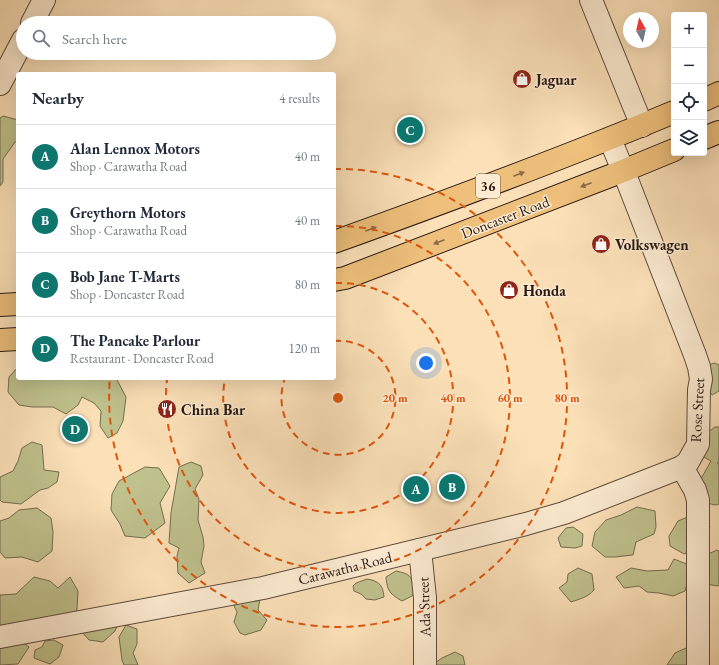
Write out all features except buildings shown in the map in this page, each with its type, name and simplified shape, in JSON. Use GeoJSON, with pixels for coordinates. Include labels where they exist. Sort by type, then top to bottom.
{"type":"FeatureCollection","features":[{"type":"Feature","properties":{"kind":"main road"},"geometry":{"type":"LineString","coordinates":[[707,99],[719,93]]}},
{"type":"Feature","properties":{"kind":"main road","name":"36"},"geometry":{"type":"LineString","coordinates":[[336,241],[610,139],[671,113]]}},
{"type":"Feature","properties":{"kind":"main road"},"geometry":{"type":"LineString","coordinates":[[642,126],[664,154]]}},
{"type":"Feature","properties":{"kind":"main road"},"geometry":{"type":"LineString","coordinates":[[707,137],[719,132]]}},
{"type":"Feature","properties":{"kind":"main road","name":"Doncaster Road"},"geometry":{"type":"LineString","coordinates":[[336,280],[345,278],[664,154]]}},
{"type":"Feature","properties":{"kind":"main road"},"geometry":{"type":"LineString","coordinates":[[0,305],[16,304]]}},
{"type":"Feature","properties":{"kind":"main road"},"geometry":{"type":"LineString","coordinates":[[0,340],[16,339]]}},
{"type":"Feature","properties":{"kind":"street"},"geometry":{"type":"LineString","coordinates":[[36,16],[44,0]]}},
{"type":"Feature","properties":{"kind":"street"},"geometry":{"type":"LineString","coordinates":[[591,0],[642,126]]}},
{"type":"Feature","properties":{"kind":"street"},"geometry":{"type":"LineString","coordinates":[[0,84],[16,53]]}},
{"type":"Feature","properties":{"kind":"street","name":"Rose Street"},"geometry":{"type":"LineString","coordinates":[[610,139],[657,256],[699,367],[701,379],[699,390],[698,444],[688,462],[682,467]]}},
{"type":"Feature","properties":{"kind":"street"},"geometry":{"type":"LineString","coordinates":[[682,467],[695,490],[698,500],[698,665]]}},
{"type":"Feature","properties":{"kind":"street","name":"Carawatha Road"},"geometry":{"type":"LineString","coordinates":[[0,637],[263,588],[526,524],[564,513],[682,467]]}},
{"type":"Feature","properties":{"kind":"street","name":"Ada Street"},"geometry":{"type":"LineString","coordinates":[[420,550],[425,598],[425,665]]}},
{"type":"Feature","properties":{"kind":"green space"},"geometry":{"type":"Polygon","coordinates":[[[3,116],[16,119],[16,142],[3,159],[3,182],[0,186],[0,118],[3,116]]]}},
{"type":"Feature","properties":{"kind":"green space"},"geometry":{"type":"Polygon","coordinates":[[[715,363],[719,365],[719,391],[712,395],[701,379],[699,367],[715,363]]]}},
{"type":"Feature","properties":{"kind":"green space"},"geometry":{"type":"Polygon","coordinates":[[[16,369],[16,380],[117,380],[126,397],[123,421],[117,433],[108,438],[100,426],[101,411],[94,403],[82,397],[78,405],[66,414],[53,407],[32,407],[19,405],[8,392],[9,377],[16,369]]]}},
{"type":"Feature","properties":{"kind":"green space"},"geometry":{"type":"Polygon","coordinates":[[[715,427],[719,427],[719,462],[717,463],[719,464],[719,504],[715,505],[703,502],[698,484],[711,461],[700,455],[708,432],[715,427]]]}},
{"type":"Feature","properties":{"kind":"green space"},"geometry":{"type":"Polygon","coordinates":[[[32,442],[42,445],[44,470],[59,472],[57,482],[48,488],[40,490],[21,504],[2,502],[0,500],[0,477],[13,471],[22,448],[32,442]]]}},
{"type":"Feature","properties":{"kind":"green space"},"geometry":{"type":"Polygon","coordinates":[[[191,462],[201,466],[203,475],[195,489],[199,499],[198,520],[204,546],[201,562],[205,573],[189,583],[178,573],[177,556],[179,548],[169,543],[171,513],[179,467],[191,462]]]}},
{"type":"Feature","properties":{"kind":"green space"},"geometry":{"type":"Polygon","coordinates":[[[145,467],[159,468],[170,486],[160,503],[165,523],[145,538],[125,536],[120,524],[111,510],[112,494],[119,481],[145,467]]]}},
{"type":"Feature","properties":{"kind":"green space"},"geometry":{"type":"Polygon","coordinates":[[[637,507],[655,511],[656,527],[654,534],[636,542],[633,555],[605,557],[592,546],[595,532],[606,520],[637,507]]]}},
{"type":"Feature","properties":{"kind":"green space"},"geometry":{"type":"Polygon","coordinates":[[[37,508],[51,518],[53,532],[52,551],[38,562],[22,557],[5,558],[0,552],[0,521],[9,518],[19,510],[37,508]]]}},
{"type":"Feature","properties":{"kind":"green space"},"geometry":{"type":"Polygon","coordinates":[[[690,516],[710,526],[703,544],[684,554],[670,546],[669,536],[678,521],[690,516]]]}},
{"type":"Feature","properties":{"kind":"green space"},"geometry":{"type":"Polygon","coordinates":[[[573,527],[583,534],[582,546],[575,548],[561,547],[558,538],[566,528],[573,527]]]}},
{"type":"Feature","properties":{"kind":"green space"},"geometry":{"type":"Polygon","coordinates":[[[717,550],[719,551],[719,585],[705,584],[706,555],[717,550]]]}},
{"type":"Feature","properties":{"kind":"green space"},"geometry":{"type":"Polygon","coordinates":[[[674,559],[689,565],[688,580],[685,591],[673,596],[647,592],[639,586],[624,588],[616,577],[631,568],[647,571],[668,570],[674,559]]]}},
{"type":"Feature","properties":{"kind":"green space"},"geometry":{"type":"Polygon","coordinates":[[[578,568],[592,574],[594,590],[581,599],[571,602],[559,588],[567,582],[568,574],[578,568]]]}},
{"type":"Feature","properties":{"kind":"green space"},"geometry":{"type":"Polygon","coordinates":[[[396,571],[409,576],[416,588],[412,596],[402,601],[390,592],[387,586],[386,577],[396,571]]]}},
{"type":"Feature","properties":{"kind":"green space"},"geometry":{"type":"Polygon","coordinates":[[[34,577],[50,581],[58,588],[70,577],[78,591],[77,609],[71,623],[0,628],[0,595],[16,594],[34,577]]]}},
{"type":"Feature","properties":{"kind":"green space"},"geometry":{"type":"Polygon","coordinates":[[[367,579],[380,584],[383,589],[384,597],[375,600],[366,599],[361,594],[354,591],[353,586],[356,583],[367,579]]]}},
{"type":"Feature","properties":{"kind":"green space"},"geometry":{"type":"Polygon","coordinates":[[[260,599],[258,610],[267,620],[261,630],[245,635],[240,633],[234,622],[237,612],[234,606],[237,600],[260,599]]]}},
{"type":"Feature","properties":{"kind":"green space"},"geometry":{"type":"Polygon","coordinates":[[[119,622],[115,631],[103,642],[89,640],[81,631],[119,622]]]}},
{"type":"Feature","properties":{"kind":"green space"},"geometry":{"type":"Polygon","coordinates":[[[126,625],[137,629],[137,644],[133,653],[138,665],[124,665],[122,660],[119,637],[126,625]]]}},
{"type":"Feature","properties":{"kind":"green space"},"geometry":{"type":"Polygon","coordinates":[[[0,637],[19,639],[29,647],[18,664],[0,665],[0,637]]]}},
{"type":"Feature","properties":{"kind":"green space"},"geometry":{"type":"Polygon","coordinates":[[[54,640],[63,645],[59,657],[50,664],[34,658],[35,650],[42,647],[45,641],[54,640]]]}},
{"type":"Feature","properties":{"kind":"green space"},"geometry":{"type":"Polygon","coordinates":[[[686,648],[692,654],[692,665],[667,665],[675,653],[686,648]]]}},
{"type":"Feature","properties":{"kind":"green space"},"geometry":{"type":"Polygon","coordinates":[[[455,652],[463,656],[465,665],[432,665],[442,658],[455,652]]]}},
{"type":"Feature","properties":{"kind":"place","name":"Jaguar"},"geometry":{"type":"Point","coordinates":[522,79]}},
{"type":"Feature","properties":{"kind":"place","name":"Bob Jane T-Marts"},"geometry":{"type":"Point","coordinates":[410,130]}},
{"type":"Feature","properties":{"kind":"place","name":"Volkswagen"},"geometry":{"type":"Point","coordinates":[601,244]}},
{"type":"Feature","properties":{"kind":"place","name":"Honda"},"geometry":{"type":"Point","coordinates":[509,290]}},
{"type":"Feature","properties":{"kind":"place","name":"China Bar"},"geometry":{"type":"Point","coordinates":[167,409]}},
{"type":"Feature","properties":{"kind":"place","name":"The Pancake Parlour"},"geometry":{"type":"Point","coordinates":[75,429]}},
{"type":"Feature","properties":{"kind":"place","name":"Greythorn Motors"},"geometry":{"type":"Point","coordinates":[452,487]}},
{"type":"Feature","properties":{"kind":"place","name":"Alan Lennox Motors"},"geometry":{"type":"Point","coordinates":[416,489]}}]}
